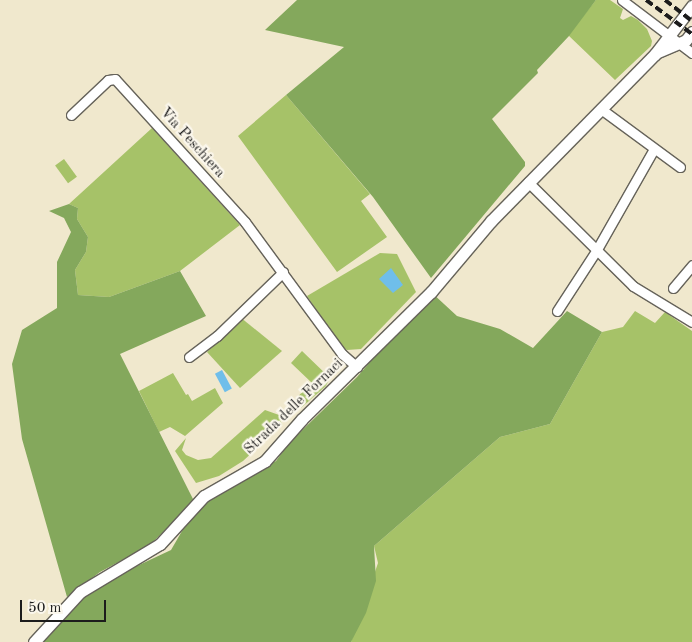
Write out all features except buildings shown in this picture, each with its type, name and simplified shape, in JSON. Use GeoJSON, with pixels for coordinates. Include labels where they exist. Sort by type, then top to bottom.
{"type":"FeatureCollection","features":[{"type":"Feature","properties":{"kind":"street"},"geometry":{"type":"LineString","coordinates":[[622,0],[692,53]]}},
{"type":"Feature","properties":{"kind":"street","name":"Strada delle Fornaci"},"geometry":{"type":"LineString","coordinates":[[34,642],[67,603],[80,592],[160,544],[204,496],[265,461],[301,420],[357,367],[431,292],[528,182],[655,54],[692,6]]}},
{"type":"Feature","properties":{"kind":"street","name":"Strada delle Fornaci"},"geometry":{"type":"LineString","coordinates":[[655,54],[680,43],[692,32]]}},
{"type":"Feature","properties":{"kind":"street","name":"Via Peschiera"},"geometry":{"type":"LineString","coordinates":[[72,115],[108,80],[115,79],[245,222],[342,354],[357,367]]}},
{"type":"Feature","properties":{"kind":"street"},"geometry":{"type":"LineString","coordinates":[[601,109],[680,167]]}},
{"type":"Feature","properties":{"kind":"street"},"geometry":{"type":"LineString","coordinates":[[557,310],[596,251],[654,148]]}},
{"type":"Feature","properties":{"kind":"street"},"geometry":{"type":"LineString","coordinates":[[528,182],[633,286],[692,322]]}},
{"type":"Feature","properties":{"kind":"street"},"geometry":{"type":"LineString","coordinates":[[673,288],[692,265]]}},
{"type":"Feature","properties":{"kind":"street"},"geometry":{"type":"LineString","coordinates":[[189,357],[217,336],[283,272]]}},
{"type":"Feature","properties":{"kind":"green space"},"geometry":{"type":"Polygon","coordinates":[[[297,0],[596,0],[569,36],[537,70],[538,73],[492,119],[525,162],[525,166],[431,278],[373,197],[286,95],[344,47],[265,30],[297,0]]]}},
{"type":"Feature","properties":{"kind":"green space"},"geometry":{"type":"Polygon","coordinates":[[[596,0],[610,0],[623,9],[620,18],[623,20],[631,16],[638,20],[647,29],[652,41],[651,46],[615,80],[568,35],[596,0]]]}},
{"type":"Feature","properties":{"kind":"green space"},"geometry":{"type":"Polygon","coordinates":[[[286,95],[370,194],[361,201],[387,237],[337,272],[238,136],[286,95]]]}},
{"type":"Feature","properties":{"kind":"green space"},"geometry":{"type":"Polygon","coordinates":[[[152,128],[240,225],[180,271],[109,297],[78,295],[75,270],[86,252],[88,237],[77,219],[78,208],[69,204],[152,128]]]}},
{"type":"Feature","properties":{"kind":"green space"},"geometry":{"type":"Polygon","coordinates":[[[64,159],[77,177],[68,183],[55,165],[64,159]]]}},
{"type":"Feature","properties":{"kind":"green space"},"geometry":{"type":"Polygon","coordinates":[[[69,204],[78,208],[77,219],[88,237],[86,252],[75,270],[78,295],[109,297],[180,271],[206,316],[120,354],[194,501],[150,545],[100,572],[67,597],[22,439],[12,364],[22,330],[57,308],[57,262],[71,232],[64,218],[49,211],[69,204]]]}},
{"type":"Feature","properties":{"kind":"green space"},"geometry":{"type":"Polygon","coordinates":[[[380,253],[397,254],[416,292],[361,349],[347,350],[341,347],[307,296],[380,253]]]}},
{"type":"Feature","properties":{"kind":"green space"},"geometry":{"type":"Polygon","coordinates":[[[431,292],[457,316],[500,329],[533,348],[567,311],[602,332],[550,424],[500,437],[374,546],[376,581],[366,613],[351,642],[39,642],[69,606],[105,581],[171,550],[189,519],[204,502],[276,461],[289,443],[357,377],[431,292]]]}},
{"type":"Feature","properties":{"kind":"green space"},"geometry":{"type":"Polygon","coordinates":[[[635,311],[655,323],[665,312],[692,331],[692,642],[351,642],[378,563],[374,546],[500,437],[550,424],[602,332],[623,327],[635,311]]]}},
{"type":"Feature","properties":{"kind":"green space"},"geometry":{"type":"Polygon","coordinates":[[[240,317],[282,351],[240,388],[207,352],[240,317]]]}},
{"type":"Feature","properties":{"kind":"green space"},"geometry":{"type":"Polygon","coordinates":[[[302,351],[330,378],[326,386],[301,408],[293,401],[312,383],[291,363],[302,351]]]}},
{"type":"Feature","properties":{"kind":"green space"},"geometry":{"type":"Polygon","coordinates":[[[173,373],[186,395],[188,394],[192,401],[215,388],[223,403],[185,436],[170,427],[159,432],[139,391],[173,373]]]}},
{"type":"Feature","properties":{"kind":"green space"},"geometry":{"type":"Polygon","coordinates":[[[265,410],[279,415],[282,425],[243,461],[219,476],[196,483],[175,451],[186,438],[182,450],[186,455],[198,460],[211,458],[265,410]]]}},
{"type":"Feature","properties":{"kind":"water"},"geometry":{"type":"Polygon","coordinates":[[[391,268],[403,285],[393,293],[379,279],[391,268]]]}},
{"type":"Feature","properties":{"kind":"water"},"geometry":{"type":"Polygon","coordinates":[[[222,370],[232,389],[225,392],[215,374],[222,370]]]}},
{"type":"Feature","properties":{"kind":"railway"},"geometry":{"type":"LineString","coordinates":[[646,0],[692,34]]}},
{"type":"Feature","properties":{"kind":"railway"},"geometry":{"type":"LineString","coordinates":[[665,0],[692,21]]}}]}
